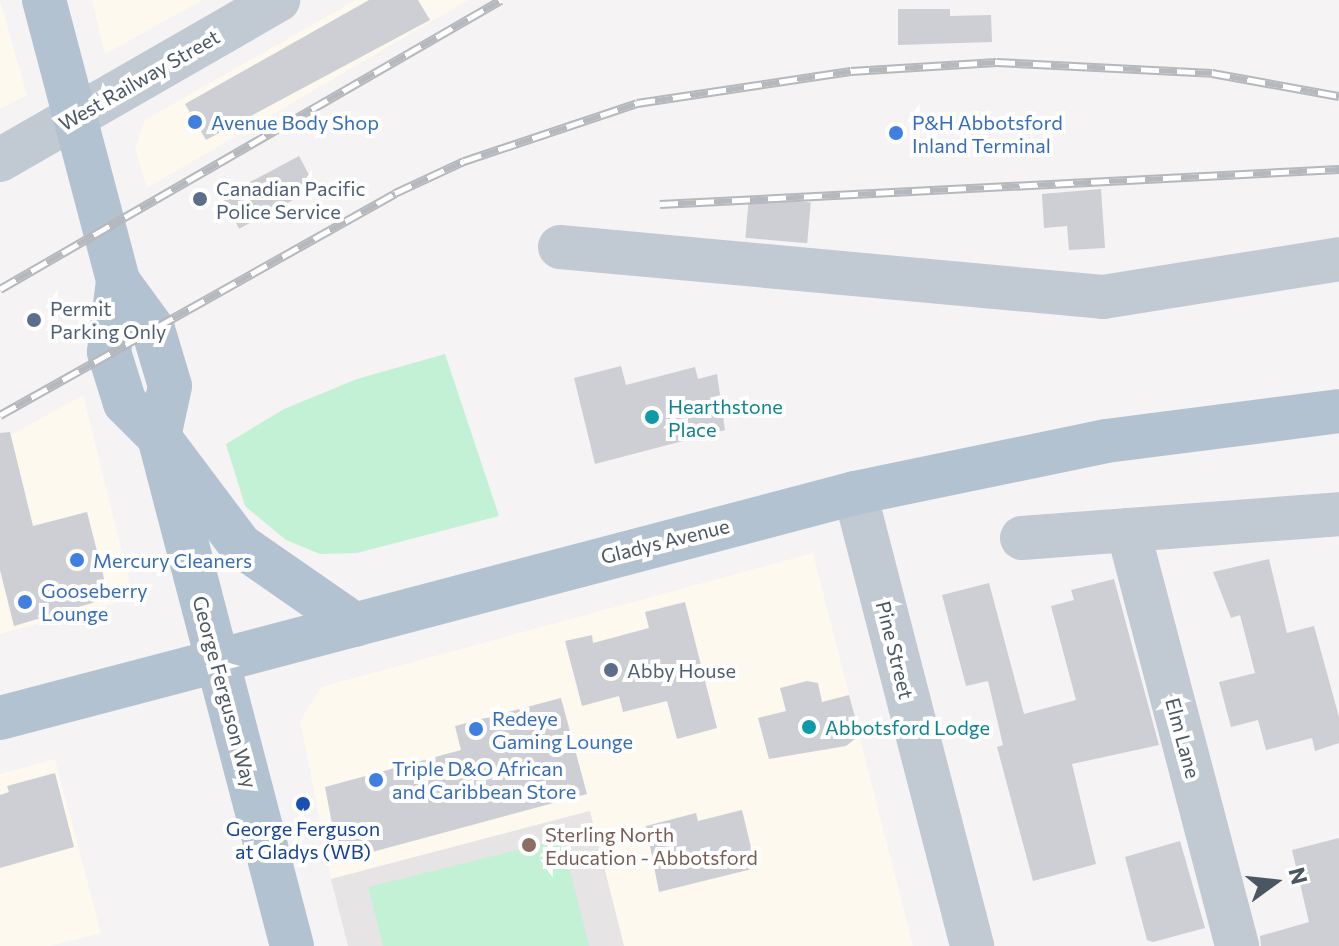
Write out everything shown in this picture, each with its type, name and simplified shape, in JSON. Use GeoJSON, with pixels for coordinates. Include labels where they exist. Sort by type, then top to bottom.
{"type":"FeatureCollection","features":[{"type":"Feature","properties":{"kind":"main road","name":"George Ferguson Way"},"geometry":{"type":"LineString","coordinates":[[44,0],[118,281],[153,329],[170,386],[159,437],[292,946]]}},
{"type":"Feature","properties":{"kind":"main road","name":"Gladys Avenue"},"geometry":{"type":"LineString","coordinates":[[0,718],[855,493],[1106,441],[1339,411]]}},
{"type":"Feature","properties":{"kind":"main road"},"geometry":{"type":"LineString","coordinates":[[159,437],[240,545],[355,625]]}},
{"type":"Feature","properties":{"kind":"street","name":"West Railway Street"},"geometry":{"type":"LineString","coordinates":[[0,160],[278,0]]}},
{"type":"Feature","properties":{"kind":"street"},"geometry":{"type":"LineString","coordinates":[[560,247],[1103,297],[1339,259]]}},
{"type":"Feature","properties":{"kind":"street","name":"Pine Street"},"geometry":{"type":"LineString","coordinates":[[855,493],[972,946]]}},
{"type":"Feature","properties":{"kind":"street"},"geometry":{"type":"LineString","coordinates":[[1022,538],[1339,514]]}},
{"type":"Feature","properties":{"kind":"street","name":"Elm Lane"},"geometry":{"type":"LineString","coordinates":[[1128,530],[1237,946]]}},
{"type":"Feature","properties":{"kind":"shaded area"},"geometry":{"type":"Polygon","coordinates":[[[0,0],[27,95],[0,109],[0,0]]]}},
{"type":"Feature","properties":{"kind":"shaded area"},"geometry":{"type":"Polygon","coordinates":[[[92,0],[203,0],[105,54],[92,0]]]}},
{"type":"Feature","properties":{"kind":"shaded area"},"geometry":{"type":"Polygon","coordinates":[[[356,0],[468,0],[147,188],[135,149],[145,120],[356,0]]]}},
{"type":"Feature","properties":{"kind":"shaded area"},"geometry":{"type":"Polygon","coordinates":[[[83,395],[129,580],[127,600],[0,634],[0,441],[83,395]]]}},
{"type":"Feature","properties":{"kind":"shaded area"},"geometry":{"type":"Polygon","coordinates":[[[813,553],[913,946],[624,946],[589,811],[331,879],[300,721],[321,687],[813,553]]]}},
{"type":"Feature","properties":{"kind":"shaded area"},"geometry":{"type":"Polygon","coordinates":[[[55,759],[101,933],[50,946],[0,946],[0,774],[55,759]]]}},
{"type":"Feature","properties":{"kind":"shaded area","name":"Sterling North Education - Abbotsford"},"geometry":{"type":"Polygon","coordinates":[[[590,811],[624,946],[348,946],[331,879],[590,811]]]}},
{"type":"Feature","properties":{"kind":"green space"},"geometry":{"type":"Polygon","coordinates":[[[445,354],[499,516],[357,553],[320,554],[286,540],[245,506],[226,444],[284,409],[357,379],[445,354]]]}},
{"type":"Feature","properties":{"kind":"green space","name":"Sterling North Education - Abbotsford"},"geometry":{"type":"Polygon","coordinates":[[[562,839],[589,946],[383,946],[368,887],[562,839]]]}},
{"type":"Feature","properties":{"kind":"building"},"geometry":{"type":"Polygon","coordinates":[[[369,0],[418,0],[430,20],[206,140],[185,104],[369,0]]]}},
{"type":"Feature","properties":{"kind":"building"},"geometry":{"type":"Polygon","coordinates":[[[898,9],[950,9],[950,16],[991,15],[992,42],[898,45],[898,9]]]}},
{"type":"Feature","properties":{"kind":"building"},"geometry":{"type":"Polygon","coordinates":[[[299,156],[316,188],[239,229],[222,197],[299,156]]]}},
{"type":"Feature","properties":{"kind":"building"},"geometry":{"type":"Polygon","coordinates":[[[1101,189],[1105,248],[1069,250],[1067,226],[1044,228],[1042,194],[1101,189]]]}},
{"type":"Feature","properties":{"kind":"building"},"geometry":{"type":"Polygon","coordinates":[[[749,197],[811,202],[807,243],[745,238],[749,197]]]}},
{"type":"Feature","properties":{"kind":"building","name":"Hearthstone Place"},"geometry":{"type":"Polygon","coordinates":[[[621,366],[626,385],[695,367],[698,379],[717,374],[725,430],[595,464],[574,378],[621,366]]]}},
{"type":"Feature","properties":{"kind":"building"},"geometry":{"type":"Polygon","coordinates":[[[10,432],[33,526],[87,512],[109,598],[14,626],[0,570],[0,433],[10,432]]]}},
{"type":"Feature","properties":{"kind":"building"},"geometry":{"type":"Polygon","coordinates":[[[1269,559],[1287,633],[1314,626],[1339,717],[1339,743],[1315,751],[1312,738],[1266,750],[1258,720],[1231,727],[1219,682],[1255,673],[1240,615],[1231,618],[1213,572],[1269,559]]]}},
{"type":"Feature","properties":{"kind":"building"},"geometry":{"type":"Polygon","coordinates":[[[1114,579],[1159,745],[1072,764],[1096,864],[1033,881],[997,747],[1003,745],[988,681],[966,686],[942,595],[989,583],[1024,714],[1076,700],[1051,606],[1074,600],[1071,590],[1114,579]]]}},
{"type":"Feature","properties":{"kind":"building"},"geometry":{"type":"Polygon","coordinates":[[[685,602],[717,728],[677,739],[667,701],[623,712],[619,696],[582,706],[565,641],[592,635],[593,643],[649,628],[645,612],[685,602]]]}},
{"type":"Feature","properties":{"kind":"building","name":"Abbotsford Lodge"},"geometry":{"type":"Polygon","coordinates":[[[807,681],[818,683],[822,702],[849,695],[860,735],[846,746],[769,759],[758,718],[786,711],[780,688],[807,681]]]}},
{"type":"Feature","properties":{"kind":"building"},"geometry":{"type":"Polygon","coordinates":[[[561,698],[587,794],[339,861],[325,787],[461,750],[455,726],[561,698]]]}},
{"type":"Feature","properties":{"kind":"building"},"geometry":{"type":"Polygon","coordinates":[[[55,773],[74,847],[0,868],[0,795],[9,792],[7,786],[55,773]]]}},
{"type":"Feature","properties":{"kind":"building"},"geometry":{"type":"Polygon","coordinates":[[[742,810],[756,868],[659,892],[646,826],[696,813],[698,821],[742,810]]]}},
{"type":"Feature","properties":{"kind":"building"},"geometry":{"type":"Polygon","coordinates":[[[1339,838],[1339,946],[1261,946],[1260,936],[1309,922],[1292,850],[1339,838]]]}},
{"type":"Feature","properties":{"kind":"building"},"geometry":{"type":"Polygon","coordinates":[[[1180,841],[1205,928],[1153,942],[1147,940],[1125,857],[1180,841]]]}},
{"type":"Feature","properties":{"kind":"railway"},"geometry":{"type":"LineString","coordinates":[[0,289],[501,0]]}},
{"type":"Feature","properties":{"kind":"railway"},"geometry":{"type":"LineString","coordinates":[[0,415],[395,193],[464,161],[637,103],[851,71],[997,62],[1212,73],[1339,96]]}},
{"type":"Feature","properties":{"kind":"railway"},"geometry":{"type":"LineString","coordinates":[[660,204],[1339,169]]}},
{"type":"Feature","properties":{"kind":"place","name":"Avenue Body Shop"},"geometry":{"type":"Point","coordinates":[195,122]}},
{"type":"Feature","properties":{"kind":"place","name":"P&H Abbotsford Inland Terminal"},"geometry":{"type":"Point","coordinates":[896,133]}},
{"type":"Feature","properties":{"kind":"place","name":"Canadian Pacific Police Service"},"geometry":{"type":"Point","coordinates":[200,199]}},
{"type":"Feature","properties":{"kind":"place","name":"Permit Parking Only"},"geometry":{"type":"Point","coordinates":[34,320]}},
{"type":"Feature","properties":{"kind":"place","name":"Hearthstone Place"},"geometry":{"type":"Point","coordinates":[652,417]}},
{"type":"Feature","properties":{"kind":"place","name":"Mercury Cleaners"},"geometry":{"type":"Point","coordinates":[77,560]}},
{"type":"Feature","properties":{"kind":"place","name":"Gooseberry Lounge"},"geometry":{"type":"Point","coordinates":[25,602]}},
{"type":"Feature","properties":{"kind":"place","name":"Abby House"},"geometry":{"type":"Point","coordinates":[611,670]}},
{"type":"Feature","properties":{"kind":"place","name":"Abbotsford Lodge"},"geometry":{"type":"Point","coordinates":[809,727]}},
{"type":"Feature","properties":{"kind":"place","name":"Redeye Gaming Lounge"},"geometry":{"type":"Point","coordinates":[476,729]}},
{"type":"Feature","properties":{"kind":"place","name":"Triple D&O African and Caribbean Store"},"geometry":{"type":"Point","coordinates":[376,780]}},
{"type":"Feature","properties":{"kind":"place","name":"George Ferguson at Gladys (WB)"},"geometry":{"type":"Point","coordinates":[303,804]}},
{"type":"Feature","properties":{"kind":"place","name":"Sterling North Education - Abbotsford"},"geometry":{"type":"Point","coordinates":[529,845]}}]}
